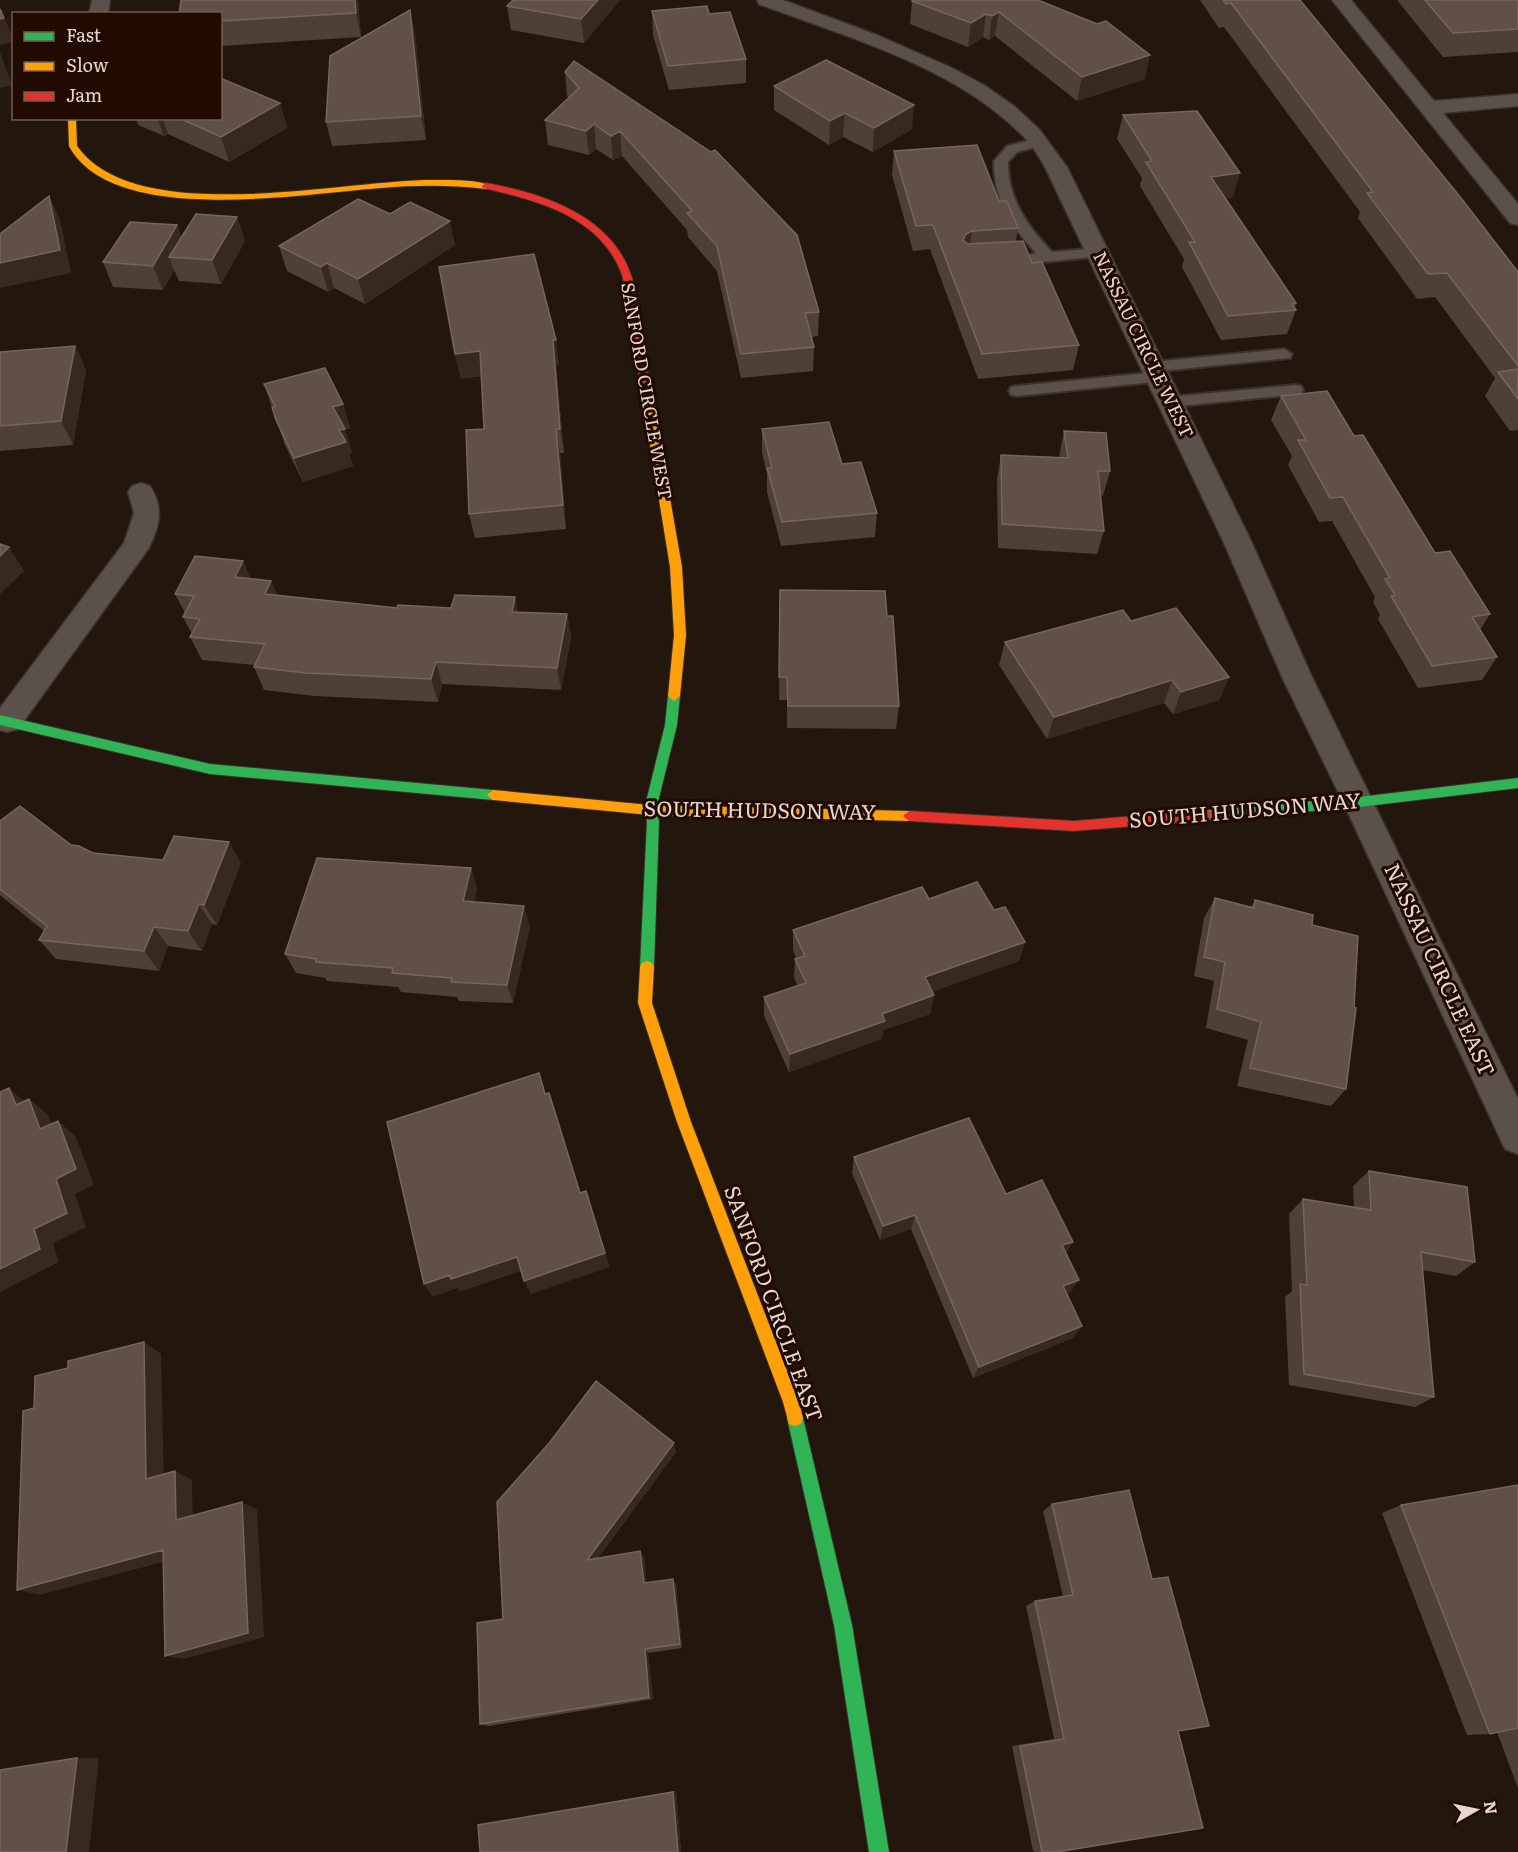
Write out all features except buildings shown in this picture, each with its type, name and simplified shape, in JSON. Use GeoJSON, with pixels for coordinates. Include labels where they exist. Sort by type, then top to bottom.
{"type":"FeatureCollection","features":[{"type":"Feature","properties":{"kind":"street","name":"NASSAU CIRCLE WEST"},"geometry":{"type":"LineString","coordinates":[[766,0],[807,6],[972,87],[1014,117],[1038,142],[1056,167],[1099,253],[1238,543],[1297,677],[1359,802]]}},
{"type":"Feature","properties":{"kind":"street"},"geometry":{"type":"LineString","coordinates":[[1341,0],[1518,218]]}},
{"type":"Feature","properties":{"kind":"street"},"geometry":{"type":"LineString","coordinates":[[1427,108],[1518,100]]}},
{"type":"Feature","properties":{"kind":"street","name":"SANFORD CIRCLE WEST"},"geometry":{"type":"LineString","coordinates":[[72,120],[75,150],[86,162],[112,180],[143,190],[186,197],[220,197],[397,183],[451,183],[480,186],[524,194],[570,213],[603,238],[626,272],[676,567],[680,635],[671,725],[650,810]]}},
{"type":"Feature","properties":{"kind":"street","name":"SOUTH HUDSON WAY"},"geometry":{"type":"LineString","coordinates":[[141,492],[147,502],[147,525],[135,548],[3,720],[210,769],[650,810],[867,813],[1074,826],[1359,802],[1518,783]]}},
{"type":"Feature","properties":{"kind":"street","name":"NASSAU CIRCLE EAST"},"geometry":{"type":"LineString","coordinates":[[1359,802],[1518,1137]]}},
{"type":"Feature","properties":{"kind":"street","name":"SANFORD CIRCLE EAST"},"geometry":{"type":"LineString","coordinates":[[650,810],[653,820],[645,1003],[684,1122],[791,1402],[843,1625],[879,1852]]}},
{"type":"Feature","properties":{"kind":"lane"},"geometry":{"type":"LineString","coordinates":[[1038,142],[1012,149],[1001,160],[999,176],[1007,204],[1022,230],[1048,257]]}},
{"type":"Feature","properties":{"kind":"lane"},"geometry":{"type":"LineString","coordinates":[[1014,260],[1099,253]]}},
{"type":"Feature","properties":{"kind":"lane"},"geometry":{"type":"LineString","coordinates":[[1017,391],[1284,354]]}},
{"type":"Feature","properties":{"kind":"lane"},"geometry":{"type":"LineString","coordinates":[[1169,402],[1294,390]]}},
{"type":"Feature","properties":{"kind":"traffic: fast"},"geometry":{"type":"LineString","coordinates":[[647,967],[653,821],[650,810],[671,725],[674,696]]}},
{"type":"Feature","properties":{"kind":"traffic: fast"},"geometry":{"type":"LineString","coordinates":[[0,720],[210,769],[493,795]]}},
{"type":"Feature","properties":{"kind":"traffic: fast"},"geometry":{"type":"LineString","coordinates":[[1208,815],[1359,802],[1518,783]]}},
{"type":"Feature","properties":{"kind":"traffic: fast"},"geometry":{"type":"LineString","coordinates":[[795,1418],[843,1625],[879,1852]]}},
{"type":"Feature","properties":{"kind":"traffic: slow"},"geometry":{"type":"LineString","coordinates":[[72,120],[73,146],[97,172],[129,186],[168,194],[210,197],[255,196],[411,183],[486,186]]}},
{"type":"Feature","properties":{"kind":"traffic: slow"},"geometry":{"type":"LineString","coordinates":[[646,389],[676,567],[680,635],[674,696]]}},
{"type":"Feature","properties":{"kind":"traffic: slow"},"geometry":{"type":"LineString","coordinates":[[493,795],[650,810],[909,816]]}},
{"type":"Feature","properties":{"kind":"traffic: slow"},"geometry":{"type":"LineString","coordinates":[[647,967],[645,1003],[684,1122],[791,1402],[795,1418]]}},
{"type":"Feature","properties":{"kind":"traffic: jam"},"geometry":{"type":"LineString","coordinates":[[486,186],[527,195],[567,211],[601,236],[615,252],[628,280],[646,389]]}},
{"type":"Feature","properties":{"kind":"traffic: jam"},"geometry":{"type":"LineString","coordinates":[[909,816],[1074,826],[1208,815]]}}]}
